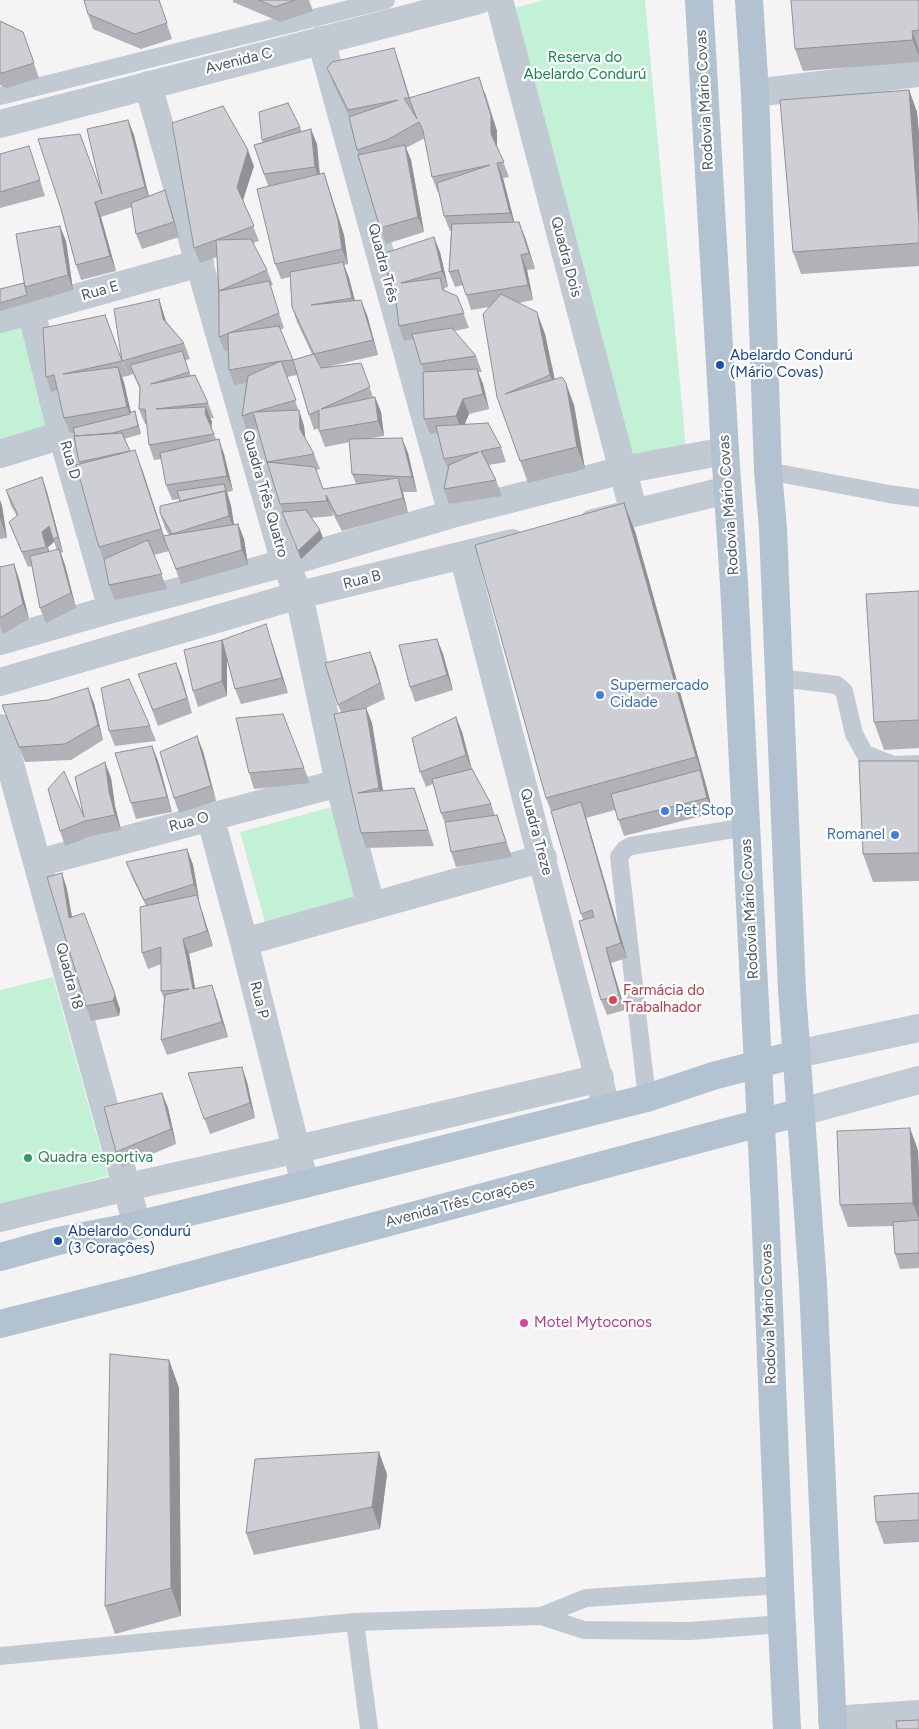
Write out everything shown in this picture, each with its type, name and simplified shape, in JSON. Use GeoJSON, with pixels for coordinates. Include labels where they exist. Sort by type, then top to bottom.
{"type":"FeatureCollection","features":[{"type":"Feature","properties":{"kind":"main road","name":"Rodovia Mário Covas"},"geometry":{"type":"LineString","coordinates":[[699,0],[724,451],[734,583],[761,1122],[787,1729]]}},
{"type":"Feature","properties":{"kind":"main road"},"geometry":{"type":"LineString","coordinates":[[749,0],[755,93],[768,471],[773,529],[792,991],[813,1284],[832,1724]]}},
{"type":"Feature","properties":{"kind":"main road"},"geometry":{"type":"LineString","coordinates":[[0,1257],[58,1241],[137,1225],[306,1184],[647,1098],[713,1076],[797,1054]]}},
{"type":"Feature","properties":{"kind":"main road","name":"Avenida Três Corações"},"geometry":{"type":"LineString","coordinates":[[0,1324],[139,1289],[801,1112]]}},
{"type":"Feature","properties":{"kind":"street","name":"Avenida C"},"geometry":{"type":"LineString","coordinates":[[0,124],[479,0]]}},
{"type":"Feature","properties":{"kind":"street","name":"Quadra Dois"},"geometry":{"type":"LineString","coordinates":[[498,0],[634,513]]}},
{"type":"Feature","properties":{"kind":"street","name":"Quadra Três"},"geometry":{"type":"LineString","coordinates":[[321,40],[452,514]]}},
{"type":"Feature","properties":{"kind":"street"},"geometry":{"type":"LineString","coordinates":[[755,93],[919,73]]}},
{"type":"Feature","properties":{"kind":"street","name":"Quadra Três Quatro"},"geometry":{"type":"LineString","coordinates":[[148,85],[285,564],[299,595],[339,783],[371,906]]}},
{"type":"Feature","properties":{"kind":"street","name":"Rua E"},"geometry":{"type":"LineString","coordinates":[[0,319],[200,263]]}},
{"type":"Feature","properties":{"kind":"street","name":"Rua D"},"geometry":{"type":"LineString","coordinates":[[32,310],[62,435],[112,609]]}},
{"type":"Feature","properties":{"kind":"street"},"geometry":{"type":"LineString","coordinates":[[0,454],[62,435]]}},
{"type":"Feature","properties":{"kind":"street"},"geometry":{"type":"LineString","coordinates":[[0,641],[112,609],[285,564],[452,514],[623,470],[724,451]]}},
{"type":"Feature","properties":{"kind":"street"},"geometry":{"type":"LineString","coordinates":[[567,530],[727,490]]}},
{"type":"Feature","properties":{"kind":"street","name":"Rua B"},"geometry":{"type":"LineString","coordinates":[[0,682],[299,595],[539,537]]}},
{"type":"Feature","properties":{"kind":"street","name":"Quadra Treze"},"geometry":{"type":"LineString","coordinates":[[463,555],[607,1108]]}},
{"type":"Feature","properties":{"kind":"street","name":"Quadra 18"},"geometry":{"type":"LineString","coordinates":[[0,728],[137,1225]]}},
{"type":"Feature","properties":{"kind":"street","name":"Rua O"},"geometry":{"type":"LineString","coordinates":[[38,863],[339,783]]}},
{"type":"Feature","properties":{"kind":"street","name":"Rua P"},"geometry":{"type":"LineString","coordinates":[[210,816],[306,1184]]}},
{"type":"Feature","properties":{"kind":"street"},"geometry":{"type":"LineString","coordinates":[[244,942],[543,858]]}},
{"type":"Feature","properties":{"kind":"street"},"geometry":{"type":"LineString","coordinates":[[797,1054],[919,1028]]}},
{"type":"Feature","properties":{"kind":"street"},"geometry":{"type":"LineString","coordinates":[[0,1218],[600,1078]]}},
{"type":"Feature","properties":{"kind":"street","name":"Avenida Três Corações"},"geometry":{"type":"LineString","coordinates":[[801,1112],[919,1080]]}},
{"type":"Feature","properties":{"kind":"street"},"geometry":{"type":"LineString","coordinates":[[832,1724],[919,1714]]}},
{"type":"Feature","properties":{"kind":"lane"},"geometry":{"type":"LineString","coordinates":[[0,96],[386,0]]}},
{"type":"Feature","properties":{"kind":"lane"},"geometry":{"type":"LineString","coordinates":[[768,471],[919,498]]}},
{"type":"Feature","properties":{"kind":"lane"},"geometry":{"type":"LineString","coordinates":[[779,678],[837,686],[844,691],[854,734],[865,754],[893,765],[919,764]]}},
{"type":"Feature","properties":{"kind":"lane"},"geometry":{"type":"LineString","coordinates":[[647,1098],[619,858],[625,849],[630,846],[746,827]]}},
{"type":"Feature","properties":{"kind":"lane"},"geometry":{"type":"LineString","coordinates":[[541,1616],[586,1598],[780,1585]]}},
{"type":"Feature","properties":{"kind":"lane"},"geometry":{"type":"LineString","coordinates":[[0,1656],[355,1622],[541,1616],[584,1630],[690,1631],[782,1624]]}},
{"type":"Feature","properties":{"kind":"lane"},"geometry":{"type":"LineString","coordinates":[[355,1622],[369,1729]]}},
{"type":"Feature","properties":{"kind":"green space","name":"Reserva do Abelardo Condurú"},"geometry":{"type":"Polygon","coordinates":[[[545,0],[645,0],[687,461],[626,477],[503,11],[545,0]]]}},
{"type":"Feature","properties":{"kind":"green space"},"geometry":{"type":"Polygon","coordinates":[[[37,316],[73,446],[0,466],[0,326],[37,316]]]}},
{"type":"Feature","properties":{"kind":"green space"},"geometry":{"type":"Polygon","coordinates":[[[335,806],[361,901],[266,926],[240,832],[335,806]]]}},
{"type":"Feature","properties":{"kind":"green space"},"geometry":{"type":"Polygon","coordinates":[[[53,977],[108,1176],[0,1205],[0,990],[53,977]]]}},
{"type":"Feature","properties":{"kind":"building"},"geometry":{"type":"Polygon","coordinates":[[[84,0],[159,0],[167,23],[135,34],[88,14],[84,0]]]}},
{"type":"Feature","properties":{"kind":"building"},"geometry":{"type":"Polygon","coordinates":[[[259,0],[295,0],[275,7],[259,0]]]}},
{"type":"Feature","properties":{"kind":"building"},"geometry":{"type":"Polygon","coordinates":[[[791,0],[919,0],[919,30],[912,31],[913,40],[795,49],[791,0]]]}},
{"type":"Feature","properties":{"kind":"building"},"geometry":{"type":"Polygon","coordinates":[[[0,21],[23,32],[34,63],[0,73],[0,21]]]}},
{"type":"Feature","properties":{"kind":"building"},"geometry":{"type":"Polygon","coordinates":[[[394,48],[409,98],[479,77],[491,116],[491,134],[504,162],[497,163],[510,213],[444,216],[437,183],[490,165],[432,177],[423,131],[419,122],[387,140],[357,150],[349,117],[398,100],[348,110],[327,68],[332,62],[394,48]],[[404,98],[417,119],[409,98],[404,98]]]}},
{"type":"Feature","properties":{"kind":"building"},"geometry":{"type":"Polygon","coordinates":[[[909,90],[919,243],[793,252],[780,100],[909,90]]]}},
{"type":"Feature","properties":{"kind":"building"},"geometry":{"type":"Polygon","coordinates":[[[288,103],[300,127],[262,140],[259,112],[288,103]]]}},
{"type":"Feature","properties":{"kind":"building"},"geometry":{"type":"Polygon","coordinates":[[[223,106],[248,150],[237,187],[254,226],[194,248],[172,123],[223,106]]]}},
{"type":"Feature","properties":{"kind":"building"},"geometry":{"type":"Polygon","coordinates":[[[128,120],[145,187],[95,202],[110,256],[76,265],[61,209],[38,139],[80,134],[102,194],[87,129],[128,120]]]}},
{"type":"Feature","properties":{"kind":"building"},"geometry":{"type":"Polygon","coordinates":[[[311,129],[315,167],[264,174],[254,145],[311,129]]]}},
{"type":"Feature","properties":{"kind":"building"},"geometry":{"type":"Polygon","coordinates":[[[405,145],[418,217],[380,228],[358,155],[405,145]]]}},
{"type":"Feature","properties":{"kind":"building"},"geometry":{"type":"Polygon","coordinates":[[[29,146],[40,180],[0,192],[0,154],[29,146]]]}},
{"type":"Feature","properties":{"kind":"building"},"geometry":{"type":"Polygon","coordinates":[[[324,173],[338,220],[342,249],[275,264],[257,189],[324,173]]]}},
{"type":"Feature","properties":{"kind":"building"},"geometry":{"type":"Polygon","coordinates":[[[165,190],[174,222],[136,234],[131,203],[165,190]]]}},
{"type":"Feature","properties":{"kind":"building"},"geometry":{"type":"Polygon","coordinates":[[[519,222],[529,253],[521,255],[528,285],[466,295],[458,270],[449,272],[452,224],[519,222]]]}},
{"type":"Feature","properties":{"kind":"building"},"geometry":{"type":"Polygon","coordinates":[[[60,226],[68,275],[25,287],[16,234],[60,226]]]}},
{"type":"Feature","properties":{"kind":"building"},"geometry":{"type":"Polygon","coordinates":[[[434,237],[442,271],[401,283],[440,278],[443,290],[457,296],[464,313],[399,326],[394,284],[379,255],[434,237]]]}},
{"type":"Feature","properties":{"kind":"building"},"geometry":{"type":"Polygon","coordinates":[[[251,239],[267,270],[219,291],[216,240],[251,239]]]}},
{"type":"Feature","properties":{"kind":"building"},"geometry":{"type":"Polygon","coordinates":[[[343,262],[352,298],[311,305],[361,300],[373,340],[314,354],[292,307],[290,272],[343,262]]]}},
{"type":"Feature","properties":{"kind":"building"},"geometry":{"type":"Polygon","coordinates":[[[269,281],[279,313],[219,337],[219,291],[269,281]]]}},
{"type":"Feature","properties":{"kind":"building"},"geometry":{"type":"Polygon","coordinates":[[[24,283],[27,295],[0,303],[0,289],[24,283]]]}},
{"type":"Feature","properties":{"kind":"building"},"geometry":{"type":"Polygon","coordinates":[[[501,294],[537,312],[550,375],[505,394],[562,377],[566,383],[577,447],[520,461],[497,397],[483,314],[501,294]]]}},
{"type":"Feature","properties":{"kind":"building"},"geometry":{"type":"Polygon","coordinates":[[[159,299],[163,319],[184,343],[122,361],[114,309],[159,299]]]}},
{"type":"Feature","properties":{"kind":"building"},"geometry":{"type":"Polygon","coordinates":[[[105,315],[122,361],[63,374],[118,367],[127,407],[64,418],[54,375],[46,377],[43,328],[105,315]]]}},
{"type":"Feature","properties":{"kind":"building"},"geometry":{"type":"Polygon","coordinates":[[[279,326],[293,360],[229,370],[228,333],[279,326]]]}},
{"type":"Feature","properties":{"kind":"building"},"geometry":{"type":"Polygon","coordinates":[[[452,328],[476,356],[421,364],[412,334],[452,328]]]}},
{"type":"Feature","properties":{"kind":"building"},"geometry":{"type":"Polygon","coordinates":[[[182,351],[189,372],[151,384],[195,375],[208,403],[156,409],[206,407],[205,413],[214,434],[149,445],[145,409],[139,409],[140,387],[130,365],[182,351]]]}},
{"type":"Feature","properties":{"kind":"building"},"geometry":{"type":"Polygon","coordinates":[[[314,354],[321,368],[361,363],[370,387],[321,409],[375,397],[378,421],[319,431],[319,410],[309,415],[293,360],[314,354]]]}},
{"type":"Feature","properties":{"kind":"building"},"geometry":{"type":"Polygon","coordinates":[[[281,361],[296,400],[254,412],[299,410],[300,429],[314,454],[267,462],[253,412],[242,416],[248,376],[281,361]]]}},
{"type":"Feature","properties":{"kind":"building"},"geometry":{"type":"Polygon","coordinates":[[[477,369],[483,394],[463,399],[456,416],[424,419],[423,372],[477,369]]]}},
{"type":"Feature","properties":{"kind":"building"},"geometry":{"type":"Polygon","coordinates":[[[135,411],[138,426],[113,433],[75,436],[73,428],[130,414],[135,411]]]}},
{"type":"Feature","properties":{"kind":"building"},"geometry":{"type":"Polygon","coordinates":[[[488,423],[501,447],[481,451],[496,480],[444,489],[449,465],[479,452],[444,459],[436,426],[488,423]]]}},
{"type":"Feature","properties":{"kind":"building"},"geometry":{"type":"Polygon","coordinates":[[[122,433],[130,451],[79,462],[74,436],[122,433]]]}},
{"type":"Feature","properties":{"kind":"building"},"geometry":{"type":"Polygon","coordinates":[[[402,438],[412,477],[352,474],[349,439],[402,438]]]}},
{"type":"Feature","properties":{"kind":"building"},"geometry":{"type":"Polygon","coordinates":[[[219,439],[227,476],[166,485],[160,453],[219,439]]]}},
{"type":"Feature","properties":{"kind":"building"},"geometry":{"type":"Polygon","coordinates":[[[135,450],[161,529],[99,547],[76,465],[135,450]]]}},
{"type":"Feature","properties":{"kind":"building"},"geometry":{"type":"Polygon","coordinates":[[[267,462],[315,467],[323,489],[398,478],[403,498],[337,516],[326,495],[327,501],[280,504],[267,462]]]}},
{"type":"Feature","properties":{"kind":"building"},"geometry":{"type":"Polygon","coordinates":[[[42,477],[58,537],[53,539],[49,526],[42,532],[46,547],[22,552],[9,522],[18,515],[6,490],[42,477]]]}},
{"type":"Feature","properties":{"kind":"building"},"geometry":{"type":"Polygon","coordinates":[[[224,484],[228,498],[225,491],[180,501],[177,491],[224,484]]]}},
{"type":"Feature","properties":{"kind":"building"},"geometry":{"type":"Polygon","coordinates":[[[225,491],[229,516],[172,534],[160,513],[160,506],[225,491]]]}},
{"type":"Feature","properties":{"kind":"building","name":"Supermercado Cidade"},"geometry":{"type":"Polygon","coordinates":[[[624,503],[696,757],[546,798],[475,545],[624,503]]]}},
{"type":"Feature","properties":{"kind":"building"},"geometry":{"type":"Polygon","coordinates":[[[306,510],[320,530],[298,551],[282,512],[306,510]]]}},
{"type":"Feature","properties":{"kind":"building"},"geometry":{"type":"Polygon","coordinates":[[[238,524],[242,550],[176,569],[163,536],[238,524]]]}},
{"type":"Feature","properties":{"kind":"building"},"geometry":{"type":"Polygon","coordinates":[[[148,540],[162,574],[109,585],[104,559],[148,540]]]}},
{"type":"Feature","properties":{"kind":"building"},"geometry":{"type":"Polygon","coordinates":[[[59,549],[71,593],[40,608],[30,556],[59,549]]]}},
{"type":"Feature","properties":{"kind":"building"},"geometry":{"type":"Polygon","coordinates":[[[14,564],[23,604],[0,618],[0,567],[14,564]]]}},
{"type":"Feature","properties":{"kind":"building"},"geometry":{"type":"Polygon","coordinates":[[[919,591],[919,720],[874,722],[866,594],[919,591]]]}},
{"type":"Feature","properties":{"kind":"building"},"geometry":{"type":"Polygon","coordinates":[[[266,624],[282,678],[235,689],[222,640],[266,624]]]}},
{"type":"Feature","properties":{"kind":"building"},"geometry":{"type":"Polygon","coordinates":[[[437,639],[447,675],[410,687],[399,645],[437,639]]]}},
{"type":"Feature","properties":{"kind":"building"},"geometry":{"type":"Polygon","coordinates":[[[222,640],[222,681],[193,691],[184,650],[222,640]]]}},
{"type":"Feature","properties":{"kind":"building"},"geometry":{"type":"Polygon","coordinates":[[[370,652],[380,683],[338,705],[325,663],[370,652]]]}},
{"type":"Feature","properties":{"kind":"building"},"geometry":{"type":"Polygon","coordinates":[[[176,663],[187,698],[153,710],[138,674],[176,663]]]}},
{"type":"Feature","properties":{"kind":"building"},"geometry":{"type":"Polygon","coordinates":[[[129,679],[150,726],[109,731],[101,688],[129,679]]]}},
{"type":"Feature","properties":{"kind":"building"},"geometry":{"type":"Polygon","coordinates":[[[88,688],[98,725],[65,744],[19,747],[2,705],[48,700],[88,688]]]}},
{"type":"Feature","properties":{"kind":"building"},"geometry":{"type":"Polygon","coordinates":[[[366,708],[379,788],[358,793],[414,788],[428,830],[361,833],[334,714],[366,708]]]}},
{"type":"Feature","properties":{"kind":"building"},"geometry":{"type":"Polygon","coordinates":[[[283,714],[304,768],[249,773],[236,718],[283,714]]]}},
{"type":"Feature","properties":{"kind":"building"},"geometry":{"type":"Polygon","coordinates":[[[456,717],[466,755],[420,772],[412,738],[456,717]]]}},
{"type":"Feature","properties":{"kind":"building"},"geometry":{"type":"Polygon","coordinates":[[[197,736],[211,786],[174,798],[160,752],[197,736]]]}},
{"type":"Feature","properties":{"kind":"building"},"geometry":{"type":"Polygon","coordinates":[[[152,746],[167,797],[131,803],[115,753],[152,746]]]}},
{"type":"Feature","properties":{"kind":"building"},"geometry":{"type":"Polygon","coordinates":[[[859,761],[919,761],[919,853],[863,854],[859,761]]]}},
{"type":"Feature","properties":{"kind":"building"},"geometry":{"type":"Polygon","coordinates":[[[105,762],[115,815],[85,821],[60,831],[48,789],[64,771],[84,817],[75,777],[105,762]]]}},
{"type":"Feature","properties":{"kind":"building"},"geometry":{"type":"Polygon","coordinates":[[[472,769],[491,804],[441,813],[432,779],[472,769]]]}},
{"type":"Feature","properties":{"kind":"building"},"geometry":{"type":"Polygon","coordinates":[[[700,770],[707,798],[618,820],[611,794],[700,770]]]}},
{"type":"Feature","properties":{"kind":"building"},"geometry":{"type":"Polygon","coordinates":[[[581,802],[621,943],[606,948],[619,995],[601,1000],[579,921],[594,917],[592,910],[581,914],[551,811],[581,802]]]}},
{"type":"Feature","properties":{"kind":"building"},"geometry":{"type":"Polygon","coordinates":[[[497,815],[506,842],[451,852],[445,822],[497,815]]]}},
{"type":"Feature","properties":{"kind":"building"},"geometry":{"type":"Polygon","coordinates":[[[187,849],[194,884],[144,900],[126,862],[187,849]]]}},
{"type":"Feature","properties":{"kind":"building"},"geometry":{"type":"Polygon","coordinates":[[[62,873],[69,918],[84,913],[115,994],[113,1001],[86,1006],[47,877],[62,873]]]}},
{"type":"Feature","properties":{"kind":"building"},"geometry":{"type":"Polygon","coordinates":[[[197,895],[207,931],[183,939],[193,989],[212,985],[222,1022],[161,1040],[165,995],[189,989],[161,991],[161,947],[142,953],[140,907],[197,895]]]}},
{"type":"Feature","properties":{"kind":"building"},"geometry":{"type":"Polygon","coordinates":[[[242,1067],[250,1103],[204,1119],[188,1073],[242,1067]]]}},
{"type":"Feature","properties":{"kind":"building"},"geometry":{"type":"Polygon","coordinates":[[[162,1093],[171,1129],[116,1152],[104,1107],[162,1093]]]}},
{"type":"Feature","properties":{"kind":"building"},"geometry":{"type":"Polygon","coordinates":[[[910,1128],[913,1203],[840,1205],[837,1131],[910,1128]]]}},
{"type":"Feature","properties":{"kind":"building"},"geometry":{"type":"Polygon","coordinates":[[[919,1220],[919,1253],[895,1254],[893,1222],[919,1220]]]}},
{"type":"Feature","properties":{"kind":"building"},"geometry":{"type":"Polygon","coordinates":[[[110,1354],[169,1360],[171,1588],[105,1606],[110,1354]]]}},
{"type":"Feature","properties":{"kind":"building"},"geometry":{"type":"Polygon","coordinates":[[[379,1452],[372,1507],[246,1533],[255,1459],[379,1452]]]}},
{"type":"Feature","properties":{"kind":"building"},"geometry":{"type":"Polygon","coordinates":[[[919,1493],[919,1520],[876,1522],[874,1496],[919,1493]]]}},
{"type":"Feature","properties":{"kind":"building"},"geometry":{"type":"Polygon","coordinates":[[[919,1720],[919,1729],[897,1729],[896,1721],[919,1720]]]}},
{"type":"Feature","properties":{"kind":"place","name":"Abelardo Condurú (Mário Covas)"},"geometry":{"type":"Point","coordinates":[720,365]}},
{"type":"Feature","properties":{"kind":"place","name":"Supermercado Cidade"},"geometry":{"type":"Point","coordinates":[600,695]}},
{"type":"Feature","properties":{"kind":"place","name":"Pet Stop"},"geometry":{"type":"Point","coordinates":[665,811]}},
{"type":"Feature","properties":{"kind":"place","name":"Romanel"},"geometry":{"type":"Point","coordinates":[895,835]}},
{"type":"Feature","properties":{"kind":"place","name":"Farmácia do Trabalhador"},"geometry":{"type":"Point","coordinates":[613,1000]}},
{"type":"Feature","properties":{"kind":"place","name":"Quadra esportiva"},"geometry":{"type":"Point","coordinates":[28,1158]}},
{"type":"Feature","properties":{"kind":"place","name":"Abelardo Condurú (3 Corações)"},"geometry":{"type":"Point","coordinates":[58,1241]}},
{"type":"Feature","properties":{"kind":"place","name":"Motel Mytoconos"},"geometry":{"type":"Point","coordinates":[524,1323]}}]}
